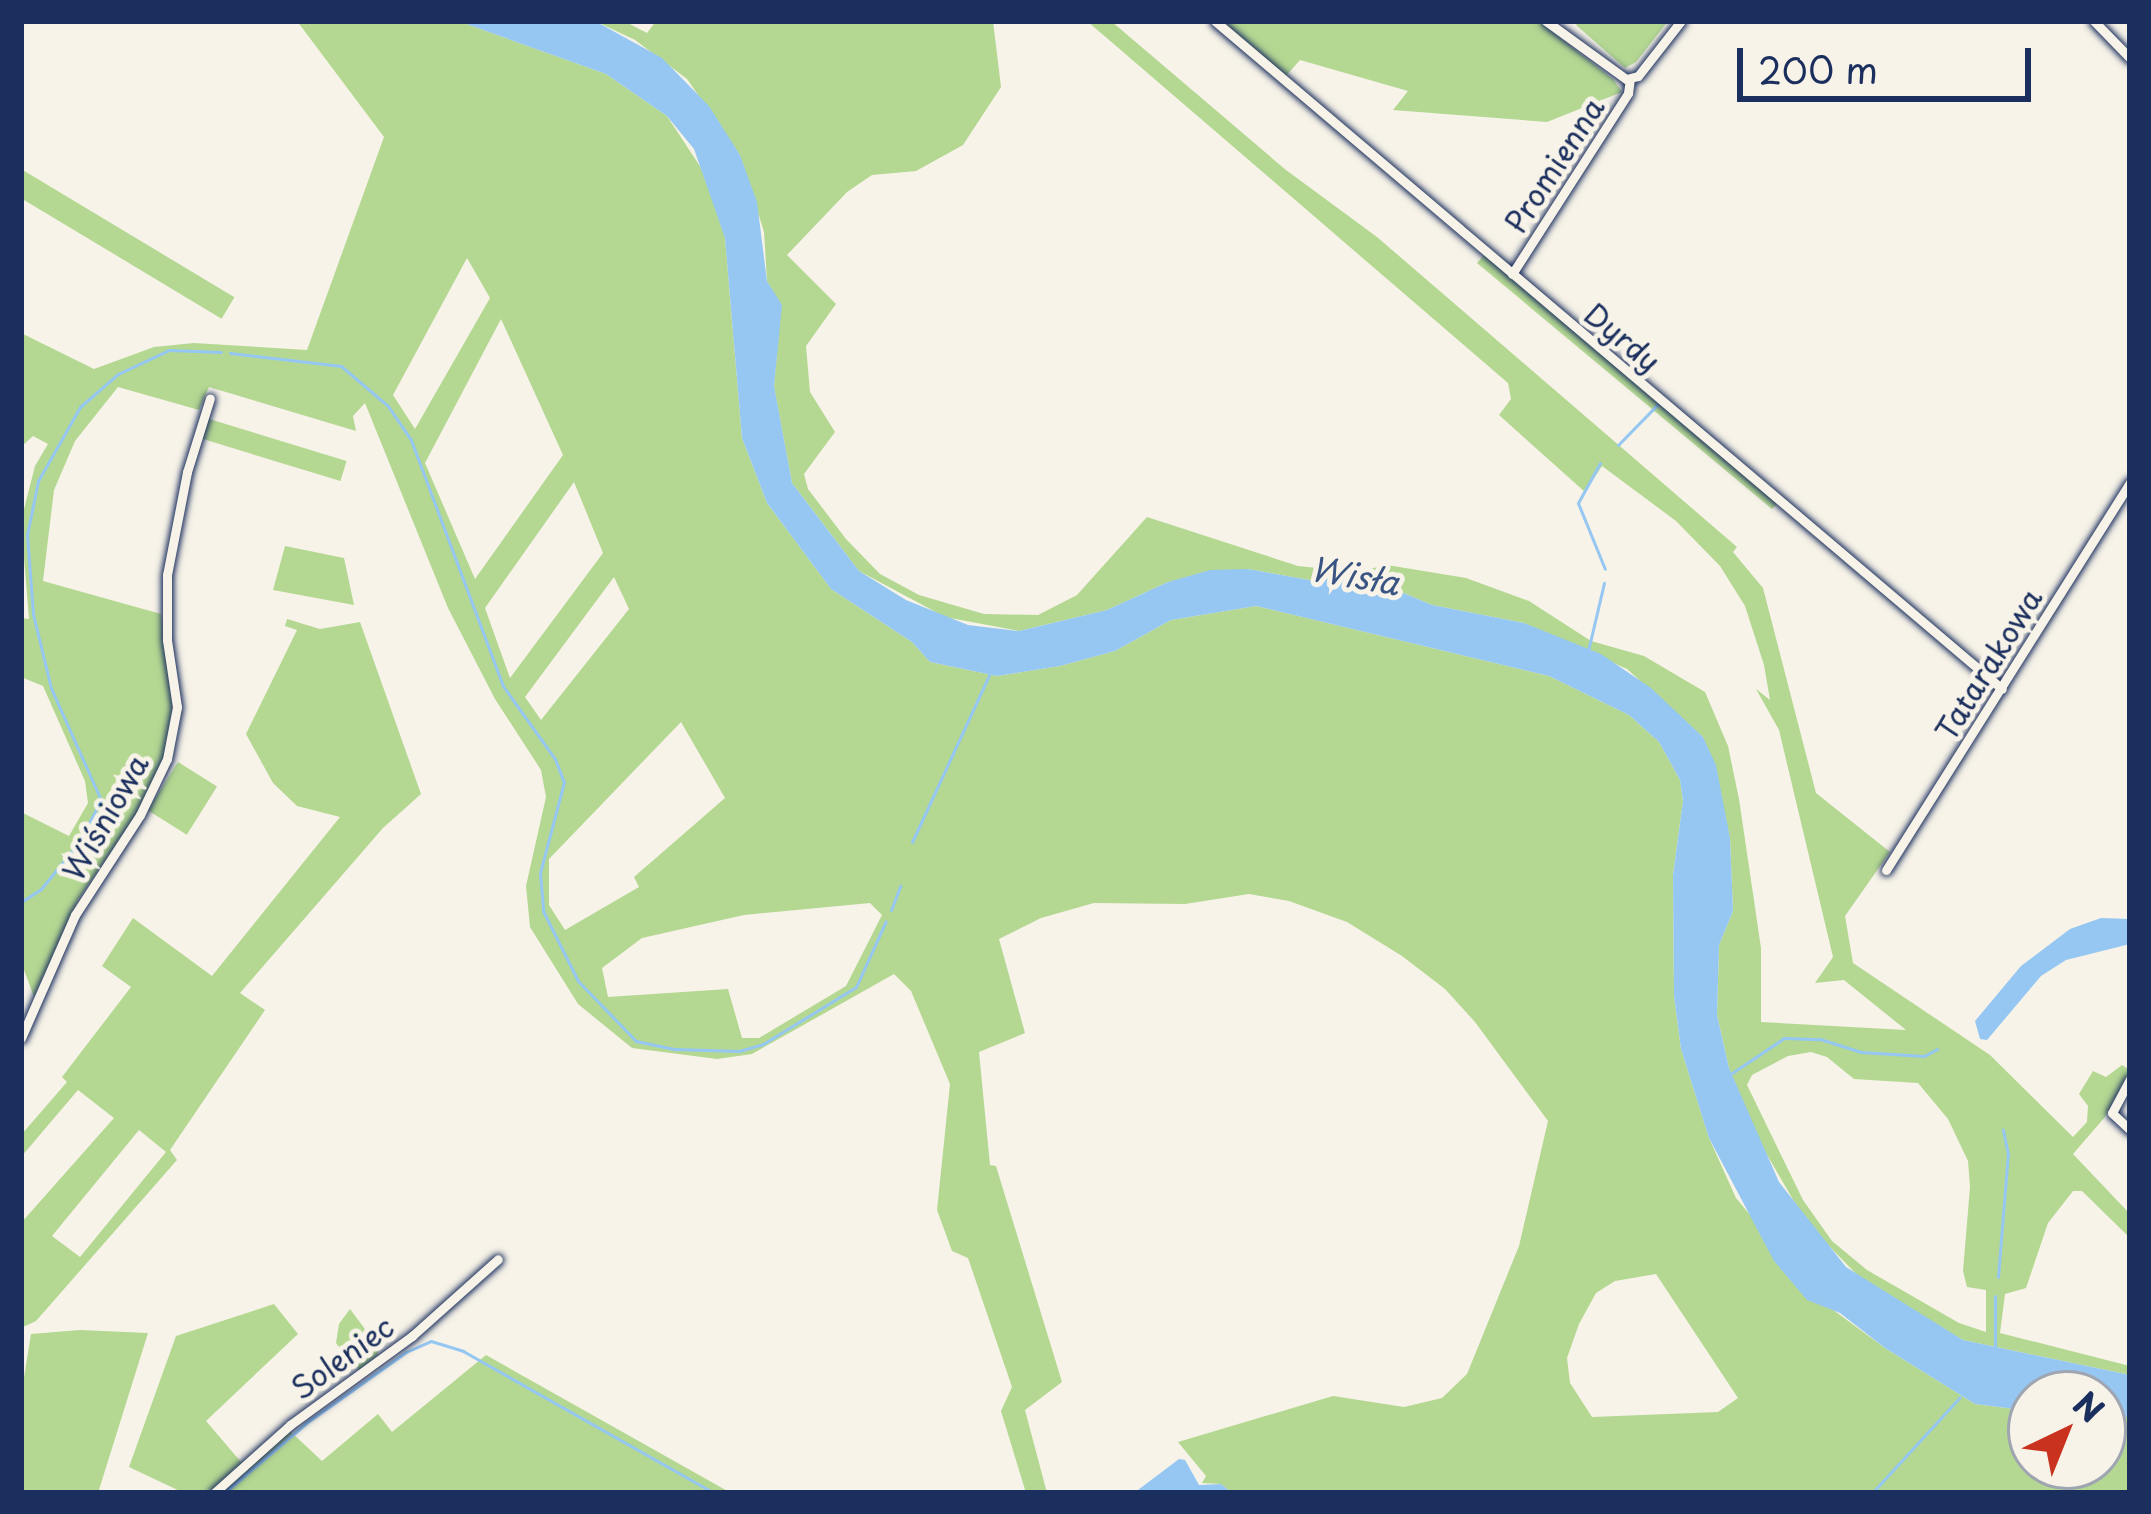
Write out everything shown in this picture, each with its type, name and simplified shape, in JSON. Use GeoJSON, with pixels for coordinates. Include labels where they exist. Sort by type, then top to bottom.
{"type":"FeatureCollection","features":[{"type":"Feature","properties":{"kind":"street","name":"Dyrdy"},"geometry":{"type":"LineString","coordinates":[[1214,21],[2002,689]]}},
{"type":"Feature","properties":{"kind":"street"},"geometry":{"type":"LineString","coordinates":[[1546,21],[1615,76],[1630,80]]}},
{"type":"Feature","properties":{"kind":"street","name":"Promienna"},"geometry":{"type":"LineString","coordinates":[[1512,274],[1628,93],[1630,80],[1681,21]]}},
{"type":"Feature","properties":{"kind":"street"},"geometry":{"type":"LineString","coordinates":[[2094,21],[2130,58]]}},
{"type":"Feature","properties":{"kind":"street","name":"Wiśniowa"},"geometry":{"type":"LineString","coordinates":[[21,1038],[75,915],[140,815],[167,759],[177,707],[165,621],[166,575],[210,398]]}},
{"type":"Feature","properties":{"kind":"street","name":"Tatarakowa"},"geometry":{"type":"LineString","coordinates":[[1886,870],[2130,482]]}},
{"type":"Feature","properties":{"kind":"street"},"geometry":{"type":"LineString","coordinates":[[2130,1079],[2113,1113],[2130,1130]]}},
{"type":"Feature","properties":{"kind":"street","name":"Soleniec"},"geometry":{"type":"LineString","coordinates":[[214,1493],[290,1425],[412,1336],[498,1259]]}},
{"type":"Feature","properties":{"kind":"green space"},"geometry":{"type":"Polygon","coordinates":[[[297,21],[458,21],[606,74],[667,116],[709,180],[725,238],[742,438],[767,503],[831,589],[912,642],[930,662],[997,676],[1060,666],[1115,651],[1171,620],[1256,606],[1549,676],[1629,715],[1659,742],[1680,780],[1683,801],[1673,875],[1674,996],[1681,1049],[1709,1138],[1736,1198],[1821,1301],[1975,1404],[2007,1408],[2007,1490],[2127,1490],[2127,1417],[2130,1493],[1232,1493],[1221,1484],[1202,1483],[1206,1476],[1178,1442],[1333,1396],[1404,1407],[1442,1398],[1467,1374],[1519,1246],[1548,1121],[1475,1022],[1445,989],[1402,956],[1347,922],[1289,901],[1249,894],[1185,904],[1094,903],[1041,918],[999,939],[1025,1033],[979,1052],[990,1165],[996,1166],[1062,1382],[1025,1410],[1047,1493],[1026,1493],[1001,1411],[1012,1387],[968,1258],[952,1251],[937,1210],[950,1084],[911,991],[894,974],[752,1054],[717,1059],[632,1048],[578,1004],[530,927],[526,886],[546,797],[541,770],[495,699],[448,608],[365,403],[353,416],[356,431],[209,387],[199,410],[118,387],[75,441],[54,490],[43,581],[161,614],[173,712],[166,755],[147,799],[78,900],[34,997],[21,962],[21,812],[69,836],[88,803],[85,781],[43,686],[21,677],[21,618],[29,619],[21,521],[35,466],[48,444],[33,436],[21,447],[21,333],[94,369],[154,347],[194,343],[307,350],[384,137],[297,21]],[[467,258],[393,395],[415,429],[490,298],[467,258]],[[501,319],[425,463],[475,579],[563,455],[501,319]],[[574,482],[485,608],[510,678],[603,553],[574,482]],[[614,577],[525,697],[541,720],[629,609],[614,577]],[[681,722],[549,859],[549,905],[565,930],[639,887],[634,877],[725,798],[681,722]],[[870,903],[744,915],[642,938],[602,968],[608,997],[728,989],[742,1038],[759,1038],[846,986],[882,915],[870,903]],[[1656,1274],[1615,1281],[1596,1293],[1567,1358],[1570,1383],[1592,1417],[1718,1412],[1738,1398],[1656,1274]]]}},
{"type":"Feature","properties":{"kind":"green space"},"geometry":{"type":"Polygon","coordinates":[[[595,21],[624,21],[647,33],[656,21],[993,21],[1001,87],[963,145],[916,171],[872,175],[847,192],[787,255],[836,304],[806,346],[810,392],[835,432],[804,474],[808,489],[880,574],[919,595],[984,614],[1038,615],[1077,595],[1147,517],[1298,566],[1355,572],[1387,565],[1466,578],[1529,601],[1591,641],[1644,656],[1705,692],[1728,746],[1739,799],[1761,948],[1761,1022],[1906,1030],[1844,980],[1815,983],[1833,957],[1779,730],[1756,689],[1770,700],[1764,665],[1745,606],[1720,566],[1676,521],[1602,466],[1585,492],[1499,415],[1511,399],[1508,383],[1087,21],[1111,21],[1286,170],[1377,237],[1737,547],[1733,552],[1763,588],[1816,793],[1890,852],[1845,916],[1853,963],[1990,1055],[2073,1137],[2087,1122],[2088,1106],[2079,1094],[2093,1071],[2106,1077],[2122,1065],[2130,1070],[2105,1117],[2073,1154],[2130,1214],[2130,1238],[2082,1191],[2073,1191],[2048,1223],[2026,1288],[2005,1294],[2000,1333],[2130,1366],[2130,1375],[2127,1370],[2106,1370],[1963,1340],[1861,1279],[1806,1222],[1755,1134],[1729,1068],[1717,1015],[1719,945],[1733,911],[1730,838],[1703,737],[1627,669],[1524,623],[1432,605],[1382,584],[1330,577],[1315,581],[1248,569],[1168,582],[1107,610],[1019,631],[945,617],[859,571],[792,483],[774,387],[781,305],[767,281],[764,232],[740,155],[687,79],[635,40],[595,21]],[[1811,1052],[1788,1056],[1752,1075],[1747,1085],[1803,1200],[1832,1241],[1867,1270],[1959,1323],[1986,1332],[1986,1290],[1967,1287],[1963,1271],[1968,1161],[1948,1119],[1918,1083],[1854,1079],[1827,1057],[1811,1052]]]}},
{"type":"Feature","properties":{"kind":"green space"},"geometry":{"type":"Polygon","coordinates":[[[1220,21],[1538,21],[1613,79],[1622,92],[1547,122],[1393,110],[1408,91],[1300,60],[1285,77],[1220,21]]]}},
{"type":"Feature","properties":{"kind":"green space"},"geometry":{"type":"Polygon","coordinates":[[[1579,21],[1668,21],[1636,62],[1625,68],[1576,25],[1579,21]]]}},
{"type":"Feature","properties":{"kind":"green space"},"geometry":{"type":"Polygon","coordinates":[[[21,169],[234,297],[222,319],[21,198],[21,169]]]}},
{"type":"Feature","properties":{"kind":"green space"},"geometry":{"type":"Polygon","coordinates":[[[1484,255],[1777,504],[1772,509],[1477,263],[1484,255]]]}},
{"type":"Feature","properties":{"kind":"green space"},"geometry":{"type":"Polygon","coordinates":[[[206,418],[347,461],[340,481],[200,438],[206,418]]]}},
{"type":"Feature","properties":{"kind":"green space"},"geometry":{"type":"Polygon","coordinates":[[[285,546],[344,558],[354,605],[273,590],[285,546]]]}},
{"type":"Feature","properties":{"kind":"green space"},"geometry":{"type":"Polygon","coordinates":[[[287,619],[320,629],[360,622],[421,794],[383,828],[240,993],[265,1010],[170,1150],[177,1160],[36,1321],[21,1328],[21,1223],[114,1118],[78,1090],[21,1157],[21,1135],[67,1082],[62,1077],[131,987],[102,966],[133,918],[212,976],[340,817],[297,806],[273,783],[246,734],[297,630],[285,626],[287,619]],[[139,1130],[52,1236],[80,1257],[166,1152],[139,1130]]]}},
{"type":"Feature","properties":{"kind":"green space"},"geometry":{"type":"Polygon","coordinates":[[[178,762],[217,786],[187,835],[148,810],[178,762]]]}},
{"type":"Feature","properties":{"kind":"green space"},"geometry":{"type":"Polygon","coordinates":[[[274,1304],[298,1334],[206,1421],[241,1462],[291,1432],[322,1461],[378,1414],[392,1432],[486,1355],[731,1493],[184,1493],[129,1467],[176,1336],[274,1304]]]}},
{"type":"Feature","properties":{"kind":"green space"},"geometry":{"type":"Polygon","coordinates":[[[350,1309],[377,1345],[378,1355],[359,1371],[336,1343],[339,1324],[350,1309]]]}},
{"type":"Feature","properties":{"kind":"green space"},"geometry":{"type":"Polygon","coordinates":[[[148,1333],[98,1493],[21,1493],[21,1396],[31,1334],[148,1333]]]}},
{"type":"Feature","properties":{"kind":"water"},"geometry":{"type":"Polygon","coordinates":[[[458,21],[595,21],[662,58],[709,106],[740,155],[757,202],[767,281],[782,305],[774,386],[792,483],[859,571],[906,600],[968,625],[1019,631],[1107,610],[1168,582],[1210,570],[1248,569],[1315,581],[1330,577],[1382,584],[1432,605],[1524,623],[1601,654],[1651,688],[1703,737],[1716,765],[1730,838],[1733,911],[1719,945],[1717,1015],[1729,1068],[1779,1182],[1846,1267],[1963,1340],[2106,1370],[2007,1370],[2007,1408],[1975,1404],[1885,1348],[1840,1313],[1807,1300],[1774,1261],[1709,1138],[1681,1049],[1674,996],[1673,875],[1683,801],[1680,780],[1659,742],[1629,715],[1549,676],[1256,606],[1171,620],[1115,651],[997,676],[930,662],[912,642],[831,589],[767,503],[742,438],[725,238],[694,149],[667,116],[606,74],[458,21]]]}},
{"type":"Feature","properties":{"kind":"water"},"geometry":{"type":"Polygon","coordinates":[[[2101,918],[2130,919],[2130,944],[2066,960],[2041,976],[1987,1040],[1980,1039],[1975,1021],[2021,966],[2070,929],[2101,918]]]}},
{"type":"Feature","properties":{"kind":"water"},"geometry":{"type":"Polygon","coordinates":[[[2127,1374],[2130,1375],[2127,1417],[2127,1374]]]}},
{"type":"Feature","properties":{"kind":"water"},"geometry":{"type":"Polygon","coordinates":[[[1179,1459],[1185,1460],[1199,1485],[1221,1484],[1232,1493],[1134,1493],[1179,1459]]]}},
{"type":"Feature","properties":{"kind":"waterway"},"geometry":{"type":"LineString","coordinates":[[21,902],[41,889],[79,842],[101,800],[51,688],[33,614],[27,535],[38,481],[80,407],[118,374],[169,350],[221,352]]}},
{"type":"Feature","properties":{"kind":"waterway"},"geometry":{"type":"LineString","coordinates":[[230,353],[341,366],[388,406],[411,440],[503,686],[555,759],[564,782],[540,873],[543,911],[578,981],[636,1041],[675,1049],[739,1051],[763,1044],[856,987],[886,921]]}},
{"type":"Feature","properties":{"kind":"waterway"},"geometry":{"type":"LineString","coordinates":[[1618,445],[1657,405]]}},
{"type":"Feature","properties":{"kind":"waterway"},"geometry":{"type":"LineString","coordinates":[[1600,463],[1578,503],[1605,569]]}},
{"type":"Feature","properties":{"kind":"waterway"},"geometry":{"type":"LineString","coordinates":[[1588,651],[1604,583]]}},
{"type":"Feature","properties":{"kind":"waterway"},"geometry":{"type":"LineString","coordinates":[[912,842],[989,675]]}},
{"type":"Feature","properties":{"kind":"waterway"},"geometry":{"type":"LineString","coordinates":[[891,910],[900,886]]}},
{"type":"Feature","properties":{"kind":"waterway"},"geometry":{"type":"LineString","coordinates":[[1732,1073],[1784,1038],[1820,1039],[1861,1052],[1924,1056],[1937,1049]]}},
{"type":"Feature","properties":{"kind":"waterway"},"geometry":{"type":"LineString","coordinates":[[1998,1277],[2008,1154],[2003,1130]]}},
{"type":"Feature","properties":{"kind":"waterway"},"geometry":{"type":"LineString","coordinates":[[1995,1296],[1995,1354]]}},
{"type":"Feature","properties":{"kind":"waterway"},"geometry":{"type":"LineString","coordinates":[[224,1493],[309,1421],[406,1352],[431,1341],[463,1351],[714,1493]]}},
{"type":"Feature","properties":{"kind":"waterway"},"geometry":{"type":"LineString","coordinates":[[1872,1493],[1960,1397]]}},
{"type":"Feature","properties":{"kind":"water label","name":"Wisła"},"geometry":{"type":"Point","coordinates":[1355,575]}}]}
